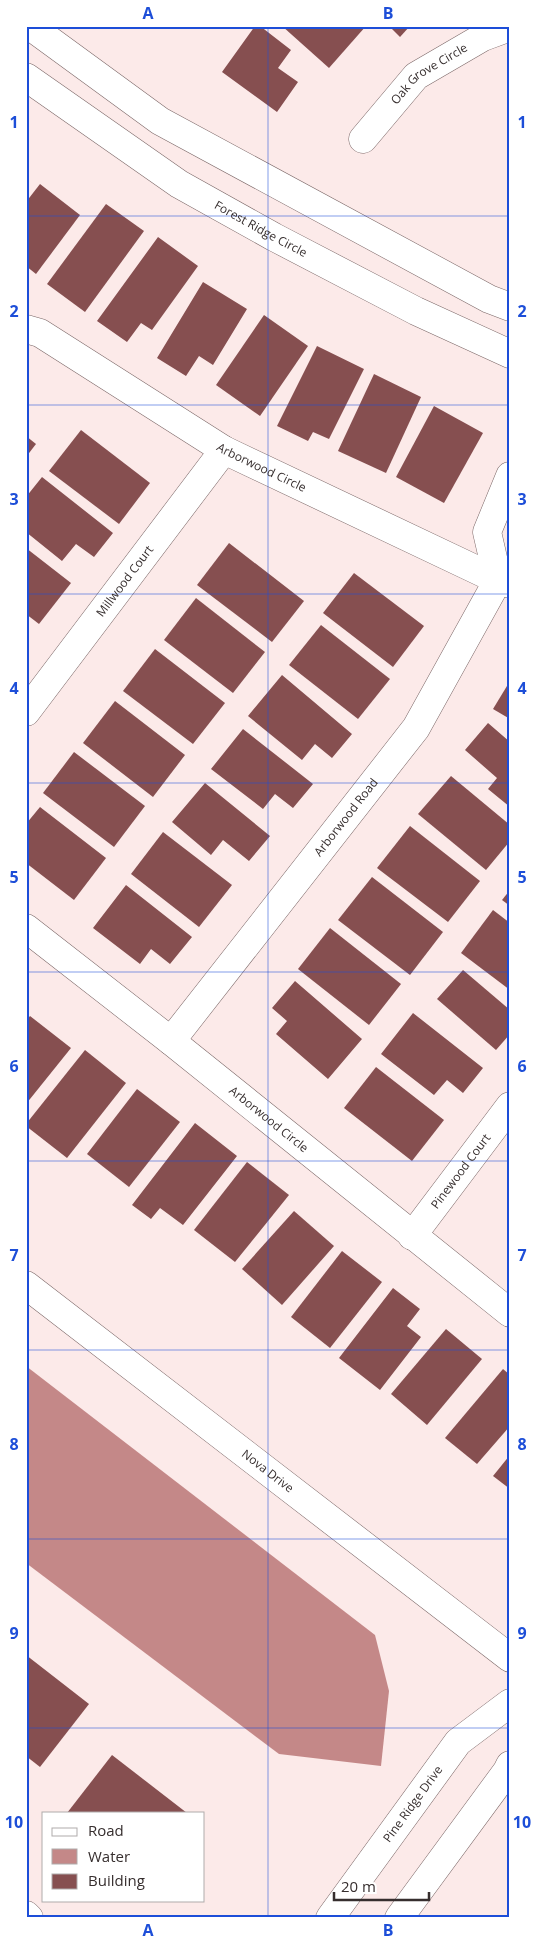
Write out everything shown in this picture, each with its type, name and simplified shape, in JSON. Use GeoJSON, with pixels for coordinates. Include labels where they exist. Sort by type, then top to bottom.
{"type":"FeatureCollection","features":[{"type":"Feature","properties":{"kind":"street"},"geometry":{"type":"LineString","coordinates":[[30,26],[160,121],[489,299],[510,307]]}},
{"type":"Feature","properties":{"kind":"street","name":"Oak Grove Circle"},"geometry":{"type":"LineString","coordinates":[[363,139],[416,76],[483,37],[510,28]]}},
{"type":"Feature","properties":{"kind":"street","name":"Forest Ridge Circle"},"geometry":{"type":"LineString","coordinates":[[26,77],[179,184],[274,237],[398,302],[510,354]]}},
{"type":"Feature","properties":{"kind":"street","name":"Arborwood Circle"},"geometry":{"type":"LineString","coordinates":[[26,329],[40,333],[224,450],[506,578]]}},
{"type":"Feature","properties":{"kind":"street","name":"Millwood Court"},"geometry":{"type":"LineString","coordinates":[[26,712],[224,450]]}},
{"type":"Feature","properties":{"kind":"street"},"geometry":{"type":"LineString","coordinates":[[506,578],[487,532],[510,476]]}},
{"type":"Feature","properties":{"kind":"street","name":"Arborwood Road"},"geometry":{"type":"LineString","coordinates":[[171,1041],[416,728],[506,578]]}},
{"type":"Feature","properties":{"kind":"street","name":"Arborwood Circle"},"geometry":{"type":"LineString","coordinates":[[26,928],[171,1041],[510,1313]]}},
{"type":"Feature","properties":{"kind":"street","name":"Pinewood Court"},"geometry":{"type":"LineString","coordinates":[[412,1236],[510,1106]]}},
{"type":"Feature","properties":{"kind":"street","name":"Nova Drive"},"geometry":{"type":"LineString","coordinates":[[26,1285],[510,1658]]}},
{"type":"Feature","properties":{"kind":"street","name":"Pine Ridge Drive"},"geometry":{"type":"LineString","coordinates":[[330,1918],[458,1742],[510,1703]]}},
{"type":"Feature","properties":{"kind":"street"},"geometry":{"type":"LineString","coordinates":[[399,1918],[510,1765]]}},
{"type":"Feature","properties":{"kind":"street"},"geometry":{"type":"LineString","coordinates":[[26,1915],[29,1918]]}},
{"type":"Feature","properties":{"kind":"water"},"geometry":{"type":"Polygon","coordinates":[[[26,1366],[375,1635],[389,1691],[381,1766],[279,1754],[26,1563],[26,1366]]]}},
{"type":"Feature","properties":{"kind":"building"},"geometry":{"type":"Polygon","coordinates":[[[255,26],[260,26],[291,50],[278,68],[298,82],[277,112],[222,72],[255,26]]]}},
{"type":"Feature","properties":{"kind":"building"},"geometry":{"type":"Polygon","coordinates":[[[282,26],[366,26],[329,68],[282,26]]]}},
{"type":"Feature","properties":{"kind":"building"},"geometry":{"type":"Polygon","coordinates":[[[389,26],[410,26],[400,37],[389,26]]]}},
{"type":"Feature","properties":{"kind":"building"},"geometry":{"type":"Polygon","coordinates":[[[40,184],[80,215],[36,274],[26,266],[26,202],[40,184]]]}},
{"type":"Feature","properties":{"kind":"building"},"geometry":{"type":"Polygon","coordinates":[[[106,204],[144,231],[85,312],[47,284],[106,204]]]}},
{"type":"Feature","properties":{"kind":"building"},"geometry":{"type":"Polygon","coordinates":[[[158,237],[198,266],[152,330],[141,323],[127,342],[97,321],[158,237]]]}},
{"type":"Feature","properties":{"kind":"building"},"geometry":{"type":"Polygon","coordinates":[[[203,282],[247,309],[213,365],[199,356],[186,376],[157,358],[203,282]]]}},
{"type":"Feature","properties":{"kind":"building"},"geometry":{"type":"Polygon","coordinates":[[[264,315],[308,346],[260,416],[216,385],[264,315]]]}},
{"type":"Feature","properties":{"kind":"building"},"geometry":{"type":"Polygon","coordinates":[[[317,346],[364,369],[329,439],[313,432],[308,441],[277,426],[317,346]]]}},
{"type":"Feature","properties":{"kind":"building"},"geometry":{"type":"Polygon","coordinates":[[[374,374],[421,397],[386,473],[338,451],[374,374]]]}},
{"type":"Feature","properties":{"kind":"building"},"geometry":{"type":"Polygon","coordinates":[[[434,406],[483,433],[444,503],[396,477],[434,406]]]}},
{"type":"Feature","properties":{"kind":"building"},"geometry":{"type":"Polygon","coordinates":[[[81,430],[150,483],[119,524],[49,471],[81,430]]]}},
{"type":"Feature","properties":{"kind":"building"},"geometry":{"type":"Polygon","coordinates":[[[26,436],[36,444],[26,457],[26,436]]]}},
{"type":"Feature","properties":{"kind":"building"},"geometry":{"type":"Polygon","coordinates":[[[42,477],[113,533],[94,557],[76,544],[62,561],[26,532],[26,497],[42,477]]]}},
{"type":"Feature","properties":{"kind":"building"},"geometry":{"type":"Polygon","coordinates":[[[229,543],[304,601],[272,642],[197,585],[229,543]]]}},
{"type":"Feature","properties":{"kind":"building"},"geometry":{"type":"Polygon","coordinates":[[[26,548],[71,583],[39,624],[26,614],[26,548]]]}},
{"type":"Feature","properties":{"kind":"building"},"geometry":{"type":"Polygon","coordinates":[[[354,573],[424,626],[393,667],[323,613],[354,573]]]}},
{"type":"Feature","properties":{"kind":"building"},"geometry":{"type":"Polygon","coordinates":[[[196,598],[265,652],[233,693],[164,640],[196,598]]]}},
{"type":"Feature","properties":{"kind":"building"},"geometry":{"type":"Polygon","coordinates":[[[321,625],[390,679],[358,719],[289,665],[321,625]]]}},
{"type":"Feature","properties":{"kind":"building"},"geometry":{"type":"Polygon","coordinates":[[[155,649],[225,703],[193,744],[123,691],[155,649]]]}},
{"type":"Feature","properties":{"kind":"building"},"geometry":{"type":"Polygon","coordinates":[[[282,675],[352,734],[332,758],[315,744],[302,760],[248,716],[282,675]]]}},
{"type":"Feature","properties":{"kind":"building"},"geometry":{"type":"Polygon","coordinates":[[[510,681],[510,719],[493,709],[510,681]]]}},
{"type":"Feature","properties":{"kind":"building"},"geometry":{"type":"Polygon","coordinates":[[[115,701],[185,755],[153,797],[83,743],[115,701]]]}},
{"type":"Feature","properties":{"kind":"building"},"geometry":{"type":"Polygon","coordinates":[[[488,723],[510,742],[510,807],[488,789],[497,778],[465,750],[488,723]]]}},
{"type":"Feature","properties":{"kind":"building"},"geometry":{"type":"Polygon","coordinates":[[[243,729],[313,784],[293,808],[275,794],[263,809],[211,769],[243,729]]]}},
{"type":"Feature","properties":{"kind":"building"},"geometry":{"type":"Polygon","coordinates":[[[74,752],[145,806],[114,847],[43,793],[74,752]]]}},
{"type":"Feature","properties":{"kind":"building"},"geometry":{"type":"Polygon","coordinates":[[[451,776],[510,825],[510,841],[486,870],[418,814],[451,776]]]}},
{"type":"Feature","properties":{"kind":"building"},"geometry":{"type":"Polygon","coordinates":[[[205,783],[270,836],[249,861],[223,840],[211,855],[172,822],[205,783]]]}},
{"type":"Feature","properties":{"kind":"building"},"geometry":{"type":"Polygon","coordinates":[[[40,807],[106,858],[74,900],[26,863],[26,824],[40,807]]]}},
{"type":"Feature","properties":{"kind":"building"},"geometry":{"type":"Polygon","coordinates":[[[410,826],[480,881],[448,922],[377,868],[410,826]]]}},
{"type":"Feature","properties":{"kind":"building"},"geometry":{"type":"Polygon","coordinates":[[[163,832],[232,885],[199,927],[131,874],[163,832]]]}},
{"type":"Feature","properties":{"kind":"building"},"geometry":{"type":"Polygon","coordinates":[[[372,877],[443,932],[410,975],[338,920],[372,877]]]}},
{"type":"Feature","properties":{"kind":"building"},"geometry":{"type":"Polygon","coordinates":[[[126,885],[192,937],[170,964],[151,949],[140,964],[93,928],[126,885]]]}},
{"type":"Feature","properties":{"kind":"building"},"geometry":{"type":"Polygon","coordinates":[[[510,890],[510,906],[502,900],[510,890]]]}},
{"type":"Feature","properties":{"kind":"building"},"geometry":{"type":"Polygon","coordinates":[[[493,910],[510,923],[510,990],[461,953],[493,910]]]}},
{"type":"Feature","properties":{"kind":"building"},"geometry":{"type":"Polygon","coordinates":[[[330,928],[401,984],[369,1025],[298,969],[330,928]]]}},
{"type":"Feature","properties":{"kind":"building"},"geometry":{"type":"Polygon","coordinates":[[[463,970],[510,1010],[510,1034],[496,1050],[437,999],[463,970]]]}},
{"type":"Feature","properties":{"kind":"building"},"geometry":{"type":"Polygon","coordinates":[[[295,981],[362,1039],[328,1079],[276,1034],[287,1021],[272,1008],[295,981]]]}},
{"type":"Feature","properties":{"kind":"building"},"geometry":{"type":"Polygon","coordinates":[[[413,1013],[483,1068],[463,1093],[447,1080],[434,1095],[381,1054],[413,1013]]]}},
{"type":"Feature","properties":{"kind":"building"},"geometry":{"type":"Polygon","coordinates":[[[30,1016],[71,1048],[26,1104],[26,1021],[30,1016]]]}},
{"type":"Feature","properties":{"kind":"building"},"geometry":{"type":"Polygon","coordinates":[[[85,1050],[126,1083],[67,1158],[26,1126],[26,1124],[85,1050]]]}},
{"type":"Feature","properties":{"kind":"building"},"geometry":{"type":"Polygon","coordinates":[[[376,1067],[444,1120],[412,1161],[344,1108],[376,1067]]]}},
{"type":"Feature","properties":{"kind":"building"},"geometry":{"type":"Polygon","coordinates":[[[137,1089],[180,1122],[129,1187],[87,1154],[137,1089]]]}},
{"type":"Feature","properties":{"kind":"building"},"geometry":{"type":"Polygon","coordinates":[[[195,1123],[237,1156],[183,1225],[160,1208],[151,1219],[132,1205],[195,1123]]]}},
{"type":"Feature","properties":{"kind":"building"},"geometry":{"type":"Polygon","coordinates":[[[247,1162],[289,1195],[235,1262],[194,1230],[247,1162]]]}},
{"type":"Feature","properties":{"kind":"building"},"geometry":{"type":"Polygon","coordinates":[[[294,1211],[334,1246],[282,1305],[242,1269],[294,1211]]]}},
{"type":"Feature","properties":{"kind":"building"},"geometry":{"type":"Polygon","coordinates":[[[342,1251],[382,1282],[330,1348],[291,1317],[342,1251]]]}},
{"type":"Feature","properties":{"kind":"building"},"geometry":{"type":"Polygon","coordinates":[[[393,1288],[420,1309],[407,1326],[421,1337],[380,1390],[339,1358],[393,1288]]]}},
{"type":"Feature","properties":{"kind":"building"},"geometry":{"type":"Polygon","coordinates":[[[446,1329],[482,1359],[427,1425],[391,1394],[446,1329]]]}},
{"type":"Feature","properties":{"kind":"building"},"geometry":{"type":"Polygon","coordinates":[[[503,1369],[510,1375],[510,1426],[477,1464],[445,1438],[503,1369]]]}},
{"type":"Feature","properties":{"kind":"building"},"geometry":{"type":"Polygon","coordinates":[[[510,1455],[510,1489],[493,1476],[510,1455]]]}},
{"type":"Feature","properties":{"kind":"building"},"geometry":{"type":"Polygon","coordinates":[[[26,1655],[89,1704],[40,1767],[26,1756],[26,1655]]]}},
{"type":"Feature","properties":{"kind":"building"},"geometry":{"type":"Polygon","coordinates":[[[112,1755],[186,1812],[68,1812],[112,1755]]]}}]}
